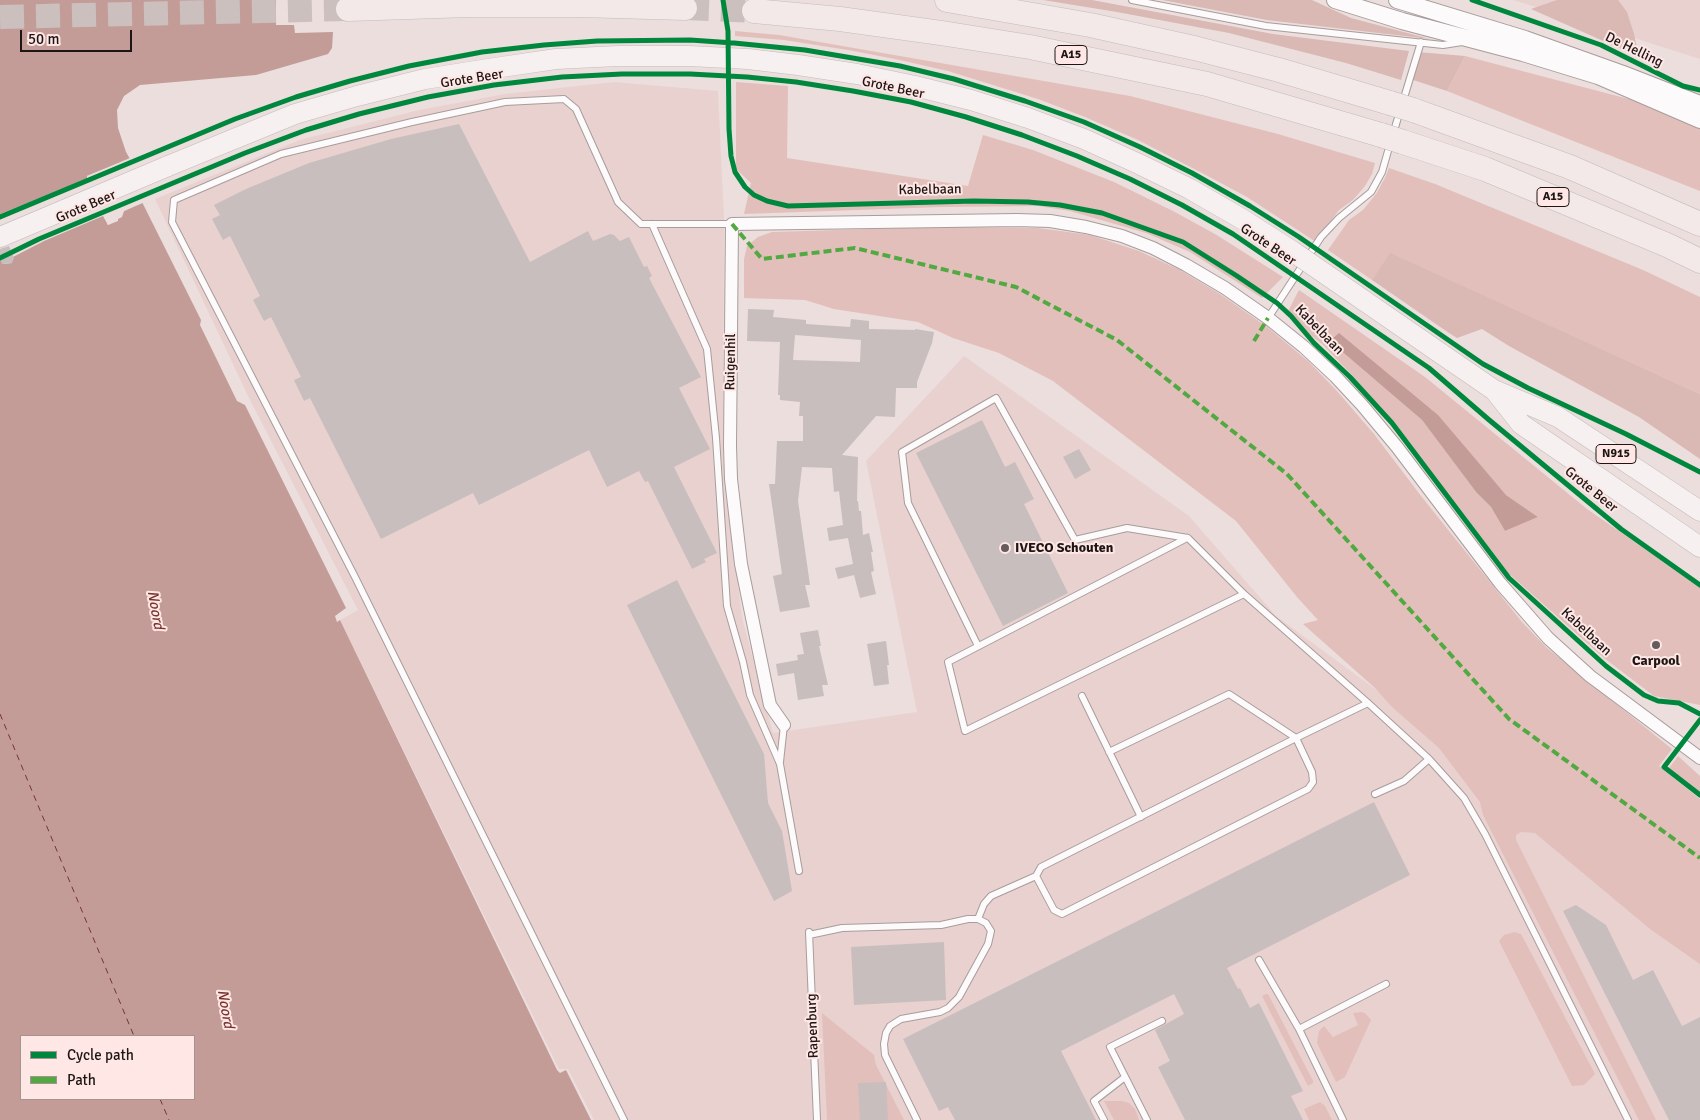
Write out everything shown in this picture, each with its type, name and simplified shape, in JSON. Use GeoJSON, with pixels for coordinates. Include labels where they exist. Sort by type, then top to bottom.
{"type":"FeatureCollection","features":[{"type":"Feature","properties":{"kind":"highway","name":"A15"},"geometry":{"type":"LineString","coordinates":[[947,0],[1090,25],[1194,48],[1279,70],[1390,103],[1570,167],[1700,224]]}},
{"type":"Feature","properties":{"kind":"highway"},"geometry":{"type":"LineString","coordinates":[[348,9],[533,5],[685,8]]}},
{"type":"Feature","properties":{"kind":"highway","name":"A15"},"geometry":{"type":"LineString","coordinates":[[754,11],[840,19],[1030,47],[1207,84],[1381,135],[1485,169],[1667,245],[1700,261]]}},
{"type":"Feature","properties":{"kind":"main road","name":"Grote Beer"},"geometry":{"type":"LineString","coordinates":[[0,237],[295,114],[425,79],[556,59],[618,56],[689,56],[748,59],[837,71],[915,86],[972,100],[1009,112],[1084,139],[1190,189],[1242,219],[1494,390],[1558,417],[1700,511]]}},
{"type":"Feature","properties":{"kind":"main road","name":"Grote Beer"},"geometry":{"type":"LineString","coordinates":[[1494,390],[1521,424],[1700,548]]}},
{"type":"Feature","properties":{"kind":"street"},"geometry":{"type":"LineString","coordinates":[[1335,0],[1402,21],[1523,53],[1598,76],[1700,120]]}},
{"type":"Feature","properties":{"kind":"street"},"geometry":{"type":"LineString","coordinates":[[1402,21],[1405,1]]}},
{"type":"Feature","properties":{"kind":"street","name":"De Helling"},"geometry":{"type":"LineString","coordinates":[[1405,1],[1526,40],[1623,74],[1700,104]]}},
{"type":"Feature","properties":{"kind":"street","name":"Kabelbaan"},"geometry":{"type":"LineString","coordinates":[[732,224],[1050,221],[1122,236],[1186,265],[1225,288],[1268,318],[1304,347],[1335,376],[1397,447],[1500,583],[1548,638],[1590,676],[1700,758]]}},
{"type":"Feature","properties":{"kind":"street","name":"Ruigenhil"},"geometry":{"type":"LineString","coordinates":[[732,224],[731,478],[741,564],[768,695],[770,704],[784,725]]}},
{"type":"Feature","properties":{"kind":"lane"},"geometry":{"type":"LineString","coordinates":[[1132,0],[1266,26],[1443,44],[1474,40]]}},
{"type":"Feature","properties":{"kind":"lane"},"geometry":{"type":"LineString","coordinates":[[1268,318],[1321,237],[1339,218],[1371,192],[1382,172],[1421,42]]}},
{"type":"Feature","properties":{"kind":"lane"},"geometry":{"type":"LineString","coordinates":[[624,1120],[359,586],[172,222],[174,200],[281,154],[412,122],[505,102],[564,99],[576,108],[618,202],[641,224],[732,224]]}},
{"type":"Feature","properties":{"kind":"lane"},"geometry":{"type":"LineString","coordinates":[[652,224],[707,349],[716,438],[728,606],[744,662],[750,694],[780,764],[799,871]]}},
{"type":"Feature","properties":{"kind":"lane"},"geometry":{"type":"LineString","coordinates":[[978,646],[908,503],[902,452],[996,398],[1075,540],[1127,528],[1188,538],[1244,594],[1368,702],[1429,759],[1464,798],[1485,834],[1628,1120]]}},
{"type":"Feature","properties":{"kind":"lane"},"geometry":{"type":"LineString","coordinates":[[1188,538],[948,662],[965,731],[1244,594]]}},
{"type":"Feature","properties":{"kind":"lane"},"geometry":{"type":"LineString","coordinates":[[1036,876],[1054,910],[1062,914],[1308,789],[1313,782],[1312,772],[1296,738],[1229,694],[1109,752]]}},
{"type":"Feature","properties":{"kind":"lane"},"geometry":{"type":"LineString","coordinates":[[1082,696],[1141,817]]}},
{"type":"Feature","properties":{"kind":"lane"},"geometry":{"type":"LineString","coordinates":[[917,1120],[885,1055],[886,1033],[890,1026],[900,1019],[940,1012],[948,1008],[959,997],[991,938],[991,931],[986,923],[978,919],[984,904],[991,896],[1036,876],[1040,867],[1368,702]]}},
{"type":"Feature","properties":{"kind":"lane"},"geometry":{"type":"LineString","coordinates":[[780,764],[784,725]]}},
{"type":"Feature","properties":{"kind":"lane"},"geometry":{"type":"LineString","coordinates":[[1375,794],[1404,781],[1429,759]]}},
{"type":"Feature","properties":{"kind":"lane","name":"Rapenburg"},"geometry":{"type":"LineString","coordinates":[[817,1120],[809,933],[842,928],[942,925],[968,919],[978,919]]}},
{"type":"Feature","properties":{"kind":"lane"},"geometry":{"type":"LineString","coordinates":[[1259,960],[1300,1029],[1344,1120]]}},
{"type":"Feature","properties":{"kind":"lane"},"geometry":{"type":"LineString","coordinates":[[1300,1029],[1386,984]]}},
{"type":"Feature","properties":{"kind":"lane"},"geometry":{"type":"LineString","coordinates":[[1147,1120],[1110,1047],[1162,1020]]}},
{"type":"Feature","properties":{"kind":"lane"},"geometry":{"type":"LineString","coordinates":[[1104,1120],[1094,1101],[1125,1076]]}},
{"type":"Feature","properties":{"kind":"shaded area"},"geometry":{"type":"Polygon","coordinates":[[[1043,0],[1092,0],[1273,34],[1409,51],[1401,80],[1346,63],[1229,33],[1043,0]]]}},
{"type":"Feature","properties":{"kind":"shaded area"},"geometry":{"type":"Polygon","coordinates":[[[1162,0],[1312,0],[1351,18],[1430,39],[1267,20],[1162,0]]]}},
{"type":"Feature","properties":{"kind":"shaded area"},"geometry":{"type":"Polygon","coordinates":[[[1513,0],[1700,0],[1700,59],[1597,26],[1513,0]]]}},
{"type":"Feature","properties":{"kind":"shaded area"},"geometry":{"type":"Polygon","coordinates":[[[1557,0],[1618,0],[1627,12],[1634,34],[1637,48],[1635,55],[1531,9],[1557,0]]]}},
{"type":"Feature","properties":{"kind":"shaded area"},"geometry":{"type":"Polygon","coordinates":[[[735,31],[779,35],[1130,96],[1278,134],[1375,163],[1372,174],[1365,186],[1353,200],[1339,210],[1316,242],[1247,197],[1138,140],[1038,99],[948,71],[895,59],[784,40],[735,36],[735,31]]]}},
{"type":"Feature","properties":{"kind":"shaded area"},"geometry":{"type":"Polygon","coordinates":[[[1417,52],[1465,56],[1447,91],[1410,79],[1417,52]]]}},
{"type":"Feature","properties":{"kind":"shaded area"},"geometry":{"type":"Polygon","coordinates":[[[1465,56],[1640,102],[1700,127],[1700,191],[1447,91],[1465,56]]]}},
{"type":"Feature","properties":{"kind":"shaded area"},"geometry":{"type":"Polygon","coordinates":[[[614,82],[718,91],[724,220],[723,459],[742,618],[773,733],[917,712],[866,461],[964,356],[1189,516],[1276,616],[1700,928],[1700,1120],[594,1120],[568,1069],[559,1069],[340,620],[358,610],[248,396],[155,199],[300,140],[419,110],[505,94],[614,82]]]}},
{"type":"Feature","properties":{"kind":"shaded area"},"geometry":{"type":"Polygon","coordinates":[[[736,82],[788,86],[787,158],[968,186],[983,135],[1033,150],[1114,182],[1215,234],[1283,277],[1262,298],[1190,252],[1146,233],[1070,211],[1039,206],[941,207],[744,214],[751,183],[736,169],[736,82]]]}},
{"type":"Feature","properties":{"kind":"shaded area"},"geometry":{"type":"Polygon","coordinates":[[[1389,168],[1435,184],[1643,270],[1700,297],[1700,394],[1390,254],[1372,280],[1328,250],[1349,220],[1363,210],[1376,194],[1389,168]]]}},
{"type":"Feature","properties":{"kind":"shaded area"},"geometry":{"type":"Polygon","coordinates":[[[937,227],[1038,228],[1090,235],[1139,251],[1180,270],[1220,294],[1267,327],[1308,361],[1336,390],[1374,434],[1522,622],[1547,648],[1672,749],[1659,766],[1700,799],[1700,964],[1650,929],[1535,833],[1521,832],[1516,835],[1516,840],[1656,1120],[1639,1120],[1483,815],[1480,802],[1439,748],[1303,624],[1318,620],[1297,597],[1236,521],[1053,381],[999,353],[953,338],[918,322],[834,309],[805,300],[744,298],[744,259],[747,246],[758,237],[772,232],[937,227]]]}},
{"type":"Feature","properties":{"kind":"shaded area"},"geometry":{"type":"Polygon","coordinates":[[[1390,253],[1700,394],[1700,459],[1639,417],[1509,346],[1482,329],[1457,338],[1449,333],[1372,280],[1390,253]]]}},
{"type":"Feature","properties":{"kind":"shaded area"},"geometry":{"type":"Polygon","coordinates":[[[1299,290],[1425,377],[1587,509],[1700,587],[1700,705],[1654,696],[1604,658],[1507,572],[1391,420],[1323,345],[1286,315],[1299,290]],[[1332,339],[1332,343],[1422,420],[1476,492],[1491,507],[1505,531],[1538,517],[1506,495],[1490,477],[1332,339]]]}},
{"type":"Feature","properties":{"kind":"shaded area"},"geometry":{"type":"Polygon","coordinates":[[[1678,756],[1700,776],[1700,793],[1669,768],[1678,756]]]}},
{"type":"Feature","properties":{"kind":"shaded area"},"geometry":{"type":"Polygon","coordinates":[[[1514,932],[1521,934],[1595,1074],[1584,1085],[1572,1086],[1499,941],[1504,935],[1514,932]]]}},
{"type":"Feature","properties":{"kind":"shaded area"},"geometry":{"type":"Polygon","coordinates":[[[1268,994],[1313,1081],[1308,1086],[1262,996],[1268,994]]]}},
{"type":"Feature","properties":{"kind":"shaded area"},"geometry":{"type":"Polygon","coordinates":[[[822,1013],[874,1055],[876,1065],[904,1120],[827,1120],[822,1013]]]}},
{"type":"Feature","properties":{"kind":"shaded area"},"geometry":{"type":"Polygon","coordinates":[[[1353,1013],[1365,1013],[1371,1020],[1345,1077],[1336,1082],[1317,1043],[1319,1031],[1324,1026],[1333,1037],[1358,1025],[1353,1013]]]}},
{"type":"Feature","properties":{"kind":"shaded area"},"geometry":{"type":"Polygon","coordinates":[[[1104,1101],[1129,1103],[1135,1109],[1139,1120],[1114,1120],[1104,1101]]]}},
{"type":"Feature","properties":{"kind":"shaded area"},"geometry":{"type":"Polygon","coordinates":[[[1320,1102],[1325,1106],[1332,1120],[1309,1120],[1304,1109],[1320,1102]]]}},
{"type":"Feature","properties":{"kind":"water","name":"Noord"},"geometry":{"type":"Polygon","coordinates":[[[0,0],[276,0],[276,25],[294,25],[295,33],[333,32],[332,48],[328,54],[256,75],[140,85],[124,96],[117,110],[118,128],[130,159],[87,176],[108,225],[118,219],[124,211],[142,202],[201,320],[200,325],[237,401],[245,405],[346,608],[335,616],[337,622],[340,620],[557,1070],[560,1073],[566,1070],[591,1120],[0,1120],[0,259],[4,264],[12,263],[0,224],[0,0]]]}},
{"type":"Feature","properties":{"kind":"water"},"geometry":{"type":"Polygon","coordinates":[[[1339,333],[1438,415],[1506,495],[1538,517],[1505,531],[1491,507],[1476,492],[1422,420],[1332,343],[1332,339],[1339,333]]]}},
{"type":"Feature","properties":{"kind":"pier"},"geometry":{"type":"Polygon","coordinates":[[[130,158],[131,161],[90,178],[109,222],[115,219],[122,209],[142,200],[145,202],[124,211],[118,221],[108,225],[103,216],[44,241],[11,258],[0,231],[0,214],[87,179],[87,176],[130,158]]]}},
{"type":"Feature","properties":{"kind":"building"},"geometry":{"type":"Polygon","coordinates":[[[459,124],[530,262],[588,231],[593,241],[610,234],[620,241],[629,237],[644,267],[647,266],[652,276],[649,278],[701,377],[679,388],[710,449],[674,467],[717,553],[704,559],[706,562],[692,569],[648,481],[645,482],[639,471],[607,487],[589,450],[479,505],[473,493],[381,539],[310,398],[304,401],[294,380],[301,377],[271,317],[264,321],[253,300],[260,296],[230,236],[223,240],[212,219],[220,215],[214,205],[246,189],[309,163],[391,139],[459,124]]]}},
{"type":"Feature","properties":{"kind":"building"},"geometry":{"type":"Polygon","coordinates":[[[9,246],[14,258],[12,263],[2,264],[0,249],[9,246]]]}},
{"type":"Feature","properties":{"kind":"building"},"geometry":{"type":"Polygon","coordinates":[[[748,309],[774,310],[773,317],[806,320],[806,324],[850,327],[851,319],[869,321],[869,329],[915,329],[934,332],[932,343],[917,382],[917,388],[896,388],[895,417],[876,416],[842,455],[858,457],[857,501],[859,511],[861,511],[863,535],[869,533],[873,552],[871,552],[874,571],[871,572],[876,594],[860,598],[854,575],[838,579],[835,568],[853,564],[848,538],[829,541],[827,528],[843,525],[839,491],[834,492],[832,468],[802,467],[798,501],[810,585],[805,585],[810,607],[780,612],[773,576],[782,574],[769,484],[775,484],[777,441],[803,441],[803,416],[799,416],[800,402],[780,400],[780,395],[778,395],[780,342],[747,341],[748,309]],[[795,335],[793,360],[860,362],[861,340],[795,335]]]}},
{"type":"Feature","properties":{"kind":"building","name":"IVECO Schouten"},"geometry":{"type":"Polygon","coordinates":[[[982,420],[1005,467],[1015,462],[1034,499],[1024,504],[1068,593],[1003,626],[916,453],[982,420]]]}},
{"type":"Feature","properties":{"kind":"building"},"geometry":{"type":"Polygon","coordinates":[[[1079,449],[1091,470],[1075,479],[1063,457],[1079,449]]]}},
{"type":"Feature","properties":{"kind":"building"},"geometry":{"type":"Polygon","coordinates":[[[677,580],[764,754],[768,803],[782,831],[792,891],[774,901],[627,605],[677,580]]]}},
{"type":"Feature","properties":{"kind":"building"},"geometry":{"type":"Polygon","coordinates":[[[818,630],[821,646],[819,646],[828,685],[822,685],[824,696],[798,700],[794,673],[778,676],[776,664],[798,660],[797,655],[804,654],[800,633],[818,630]]]}},
{"type":"Feature","properties":{"kind":"building"},"geometry":{"type":"Polygon","coordinates":[[[886,641],[889,684],[874,686],[867,644],[886,641]]]}},
{"type":"Feature","properties":{"kind":"building"},"geometry":{"type":"Polygon","coordinates":[[[1374,802],[1410,875],[1227,968],[1250,1008],[1259,1003],[1303,1091],[1291,1096],[1303,1120],[1185,1120],[1158,1067],[1170,1061],[1155,1030],[1184,1014],[1174,994],[1061,1051],[1096,1120],[955,1120],[948,1107],[939,1111],[903,1039],[1374,802]]]}},
{"type":"Feature","properties":{"kind":"building"},"geometry":{"type":"Polygon","coordinates":[[[1576,905],[1606,925],[1633,980],[1653,970],[1682,1026],[1700,1017],[1700,1120],[1669,1120],[1563,911],[1576,905]]]}},
{"type":"Feature","properties":{"kind":"building"},"geometry":{"type":"Polygon","coordinates":[[[944,942],[946,1000],[854,1005],[851,947],[944,942]]]}},
{"type":"Feature","properties":{"kind":"building"},"geometry":{"type":"Polygon","coordinates":[[[886,1082],[888,1120],[860,1120],[858,1083],[886,1082]]]}},
{"type":"Feature","properties":{"kind":"ferry route"},"geometry":{"type":"LineString","coordinates":[[0,714],[134,1035]]}},
{"type":"Feature","properties":{"kind":"ferry route"},"geometry":{"type":"LineString","coordinates":[[160,1100],[169,1120]]}},
{"type":"Feature","properties":{"kind":"tunnel"},"geometry":{"type":"LineString","coordinates":[[685,8],[754,11]]}},
{"type":"Feature","properties":{"kind":"tunnel"},"geometry":{"type":"LineString","coordinates":[[0,17],[348,9]]}},
{"type":"Feature","properties":{"kind":"marked path"},"geometry":{"type":"LineString","coordinates":[[732,224],[762,259],[855,248],[1016,287],[1117,340],[1287,474],[1509,719],[1700,858]]}},
{"type":"Feature","properties":{"kind":"marked path"},"geometry":{"type":"LineString","coordinates":[[1254,341],[1268,318]]}},
{"type":"Feature","properties":{"kind":"cycle path"},"geometry":{"type":"LineString","coordinates":[[723,0],[728,31],[731,156],[735,172],[745,187],[754,195],[767,201],[788,206],[974,201],[1028,202],[1060,205],[1102,213],[1183,242],[1277,303],[1291,316],[1314,343],[1350,377],[1392,423],[1509,578],[1606,666],[1644,695],[1658,701],[1679,703],[1700,714]]}},
{"type":"Feature","properties":{"kind":"cycle path"},"geometry":{"type":"LineString","coordinates":[[1472,0],[1601,45],[1683,86],[1700,90]]}},
{"type":"Feature","properties":{"kind":"cycle path"},"geometry":{"type":"LineString","coordinates":[[0,217],[235,119],[296,97],[409,66],[482,52],[597,41],[690,40],[805,50],[900,66],[954,79],[1084,122],[1140,147],[1192,173],[1250,206],[1299,237],[1483,364],[1700,472]]}},
{"type":"Feature","properties":{"kind":"cycle path"},"geometry":{"type":"LineString","coordinates":[[0,258],[39,239],[245,153],[306,130],[359,114],[428,97],[494,85],[562,77],[622,74],[690,74],[796,82],[911,102],[1022,135],[1077,156],[1130,179],[1182,205],[1233,234],[1429,368],[1621,529],[1700,585]]}},
{"type":"Feature","properties":{"kind":"cycle path"},"geometry":{"type":"LineString","coordinates":[[1700,720],[1664,767],[1700,795]]}},
{"type":"Feature","properties":{"kind":"place","name":"IVECO Schouten"},"geometry":{"type":"Point","coordinates":[1005,548]}},
{"type":"Feature","properties":{"kind":"place","name":"Carpool"},"geometry":{"type":"Point","coordinates":[1656,645]}}]}
